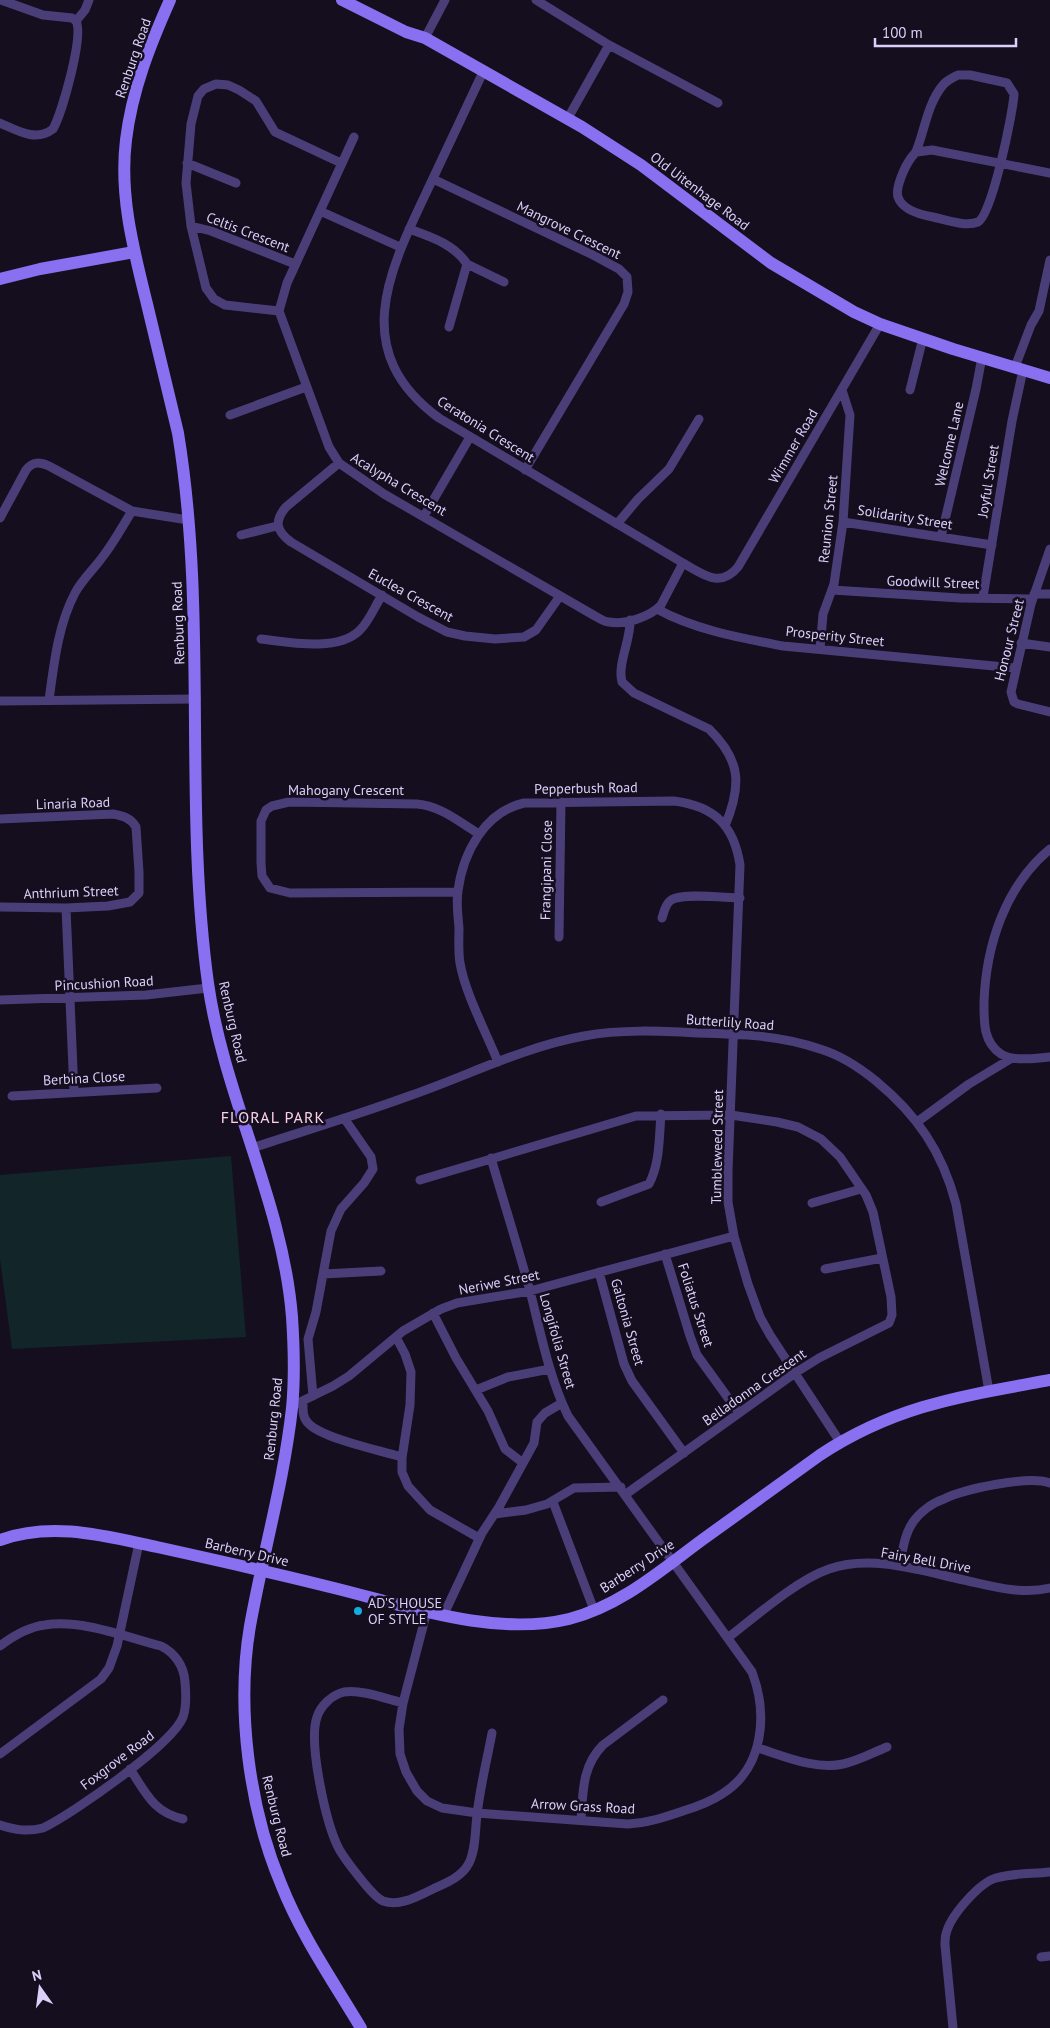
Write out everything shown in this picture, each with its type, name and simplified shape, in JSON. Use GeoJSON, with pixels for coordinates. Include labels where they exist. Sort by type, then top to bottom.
{"type":"FeatureCollection","features":[{"type":"Feature","properties":{"kind":"street"},"geometry":{"type":"LineString","coordinates":[[1,0],[43,15],[67,17],[76,20]]}},
{"type":"Feature","properties":{"kind":"street"},"geometry":{"type":"LineString","coordinates":[[76,20],[85,10],[89,0]]}},
{"type":"Feature","properties":{"kind":"street","name":"Renburg Road"},"geometry":{"type":"LineString","coordinates":[[170,0],[152,41],[136,86],[126,142],[124,184],[126,208],[134,252],[178,433],[188,520],[195,636],[197,856],[208,988],[225,1062],[278,1233],[289,1286],[297,1403],[249,1632],[245,1693],[246,1737],[256,1801],[272,1860],[288,1901],[296,1919],[361,2028]]}},
{"type":"Feature","properties":{"kind":"street","name":"Old Uitenhage Road"},"geometry":{"type":"LineString","coordinates":[[342,0],[406,32],[425,38],[568,118],[641,165],[771,263],[832,300],[880,324],[1050,378]]}},
{"type":"Feature","properties":{"kind":"street"},"geometry":{"type":"LineString","coordinates":[[425,38],[445,0]]}},
{"type":"Feature","properties":{"kind":"street"},"geometry":{"type":"LineString","coordinates":[[536,0],[609,45],[718,103]]}},
{"type":"Feature","properties":{"kind":"street"},"geometry":{"type":"LineString","coordinates":[[0,123],[34,135],[44,134],[53,129],[77,47],[79,31],[76,20]]}},
{"type":"Feature","properties":{"kind":"street"},"geometry":{"type":"LineString","coordinates":[[568,118],[609,45]]}},
{"type":"Feature","properties":{"kind":"street","name":"Ceratonia Crescent"},"geometry":{"type":"LineString","coordinates":[[484,70],[400,247],[385,301],[385,338],[390,357],[402,381],[422,406],[525,470],[709,578],[726,578]]}},
{"type":"Feature","properties":{"kind":"street"},"geometry":{"type":"LineString","coordinates":[[958,75],[970,75],[1007,84],[1014,94],[1001,163],[988,210],[983,218],[977,222],[968,224],[930,217],[909,209],[902,204],[898,197],[898,188],[908,162],[917,152],[928,115],[942,86],[948,80],[958,75]]}},
{"type":"Feature","properties":{"kind":"street","name":"Celtis Crescent"},"geometry":{"type":"LineString","coordinates":[[279,311],[232,307],[218,302],[206,288],[191,226],[186,183],[195,101],[204,89],[220,84],[239,90],[256,101],[270,125],[278,134],[341,163]]}},
{"type":"Feature","properties":{"kind":"street"},"geometry":{"type":"LineString","coordinates":[[279,311],[284,289],[354,137]]}},
{"type":"Feature","properties":{"kind":"street"},"geometry":{"type":"LineString","coordinates":[[917,152],[932,150],[1050,173]]}},
{"type":"Feature","properties":{"kind":"street"},"geometry":{"type":"LineString","coordinates":[[187,163],[236,183]]}},
{"type":"Feature","properties":{"kind":"street","name":"Mangrove Crescent"},"geometry":{"type":"LineString","coordinates":[[433,179],[593,255],[619,269],[627,277],[628,292],[624,304],[525,470]]}},
{"type":"Feature","properties":{"kind":"street"},"geometry":{"type":"LineString","coordinates":[[320,211],[400,247]]}},
{"type":"Feature","properties":{"kind":"street","name":"Celtis Crescent"},"geometry":{"type":"LineString","coordinates":[[191,226],[211,231],[295,264]]}},
{"type":"Feature","properties":{"kind":"street"},"geometry":{"type":"LineString","coordinates":[[409,229],[438,240],[462,255],[467,264],[504,282]]}},
{"type":"Feature","properties":{"kind":"street"},"geometry":{"type":"LineString","coordinates":[[0,279],[40,269],[134,252]]}},
{"type":"Feature","properties":{"kind":"street","name":"Joyful Street"},"geometry":{"type":"LineString","coordinates":[[983,597],[1019,369],[1031,324],[1039,311],[1050,260]]}},
{"type":"Feature","properties":{"kind":"street"},"geometry":{"type":"LineString","coordinates":[[449,327],[467,264]]}},
{"type":"Feature","properties":{"kind":"street","name":"Acalypha Crescent"},"geometry":{"type":"LineString","coordinates":[[279,311],[326,439],[339,463],[384,494],[604,621],[618,622],[630,620],[658,609]]}},
{"type":"Feature","properties":{"kind":"street","name":"Wimmer Road"},"geometry":{"type":"LineString","coordinates":[[726,578],[732,575],[738,567],[880,324]]}},
{"type":"Feature","properties":{"kind":"street"},"geometry":{"type":"LineString","coordinates":[[910,390],[923,338]]}},
{"type":"Feature","properties":{"kind":"street","name":"Welcome Lane"},"geometry":{"type":"LineString","coordinates":[[940,536],[982,357]]}},
{"type":"Feature","properties":{"kind":"street"},"geometry":{"type":"LineString","coordinates":[[230,415],[306,387]]}},
{"type":"Feature","properties":{"kind":"street","name":"Reunion Street"},"geometry":{"type":"LineString","coordinates":[[820,649],[823,614],[832,590],[840,554],[843,522],[850,415],[842,390]]}},
{"type":"Feature","properties":{"kind":"street"},"geometry":{"type":"LineString","coordinates":[[617,524],[638,499],[669,469],[699,419]]}},
{"type":"Feature","properties":{"kind":"street"},"geometry":{"type":"LineString","coordinates":[[424,516],[470,437]]}},
{"type":"Feature","properties":{"kind":"street"},"geometry":{"type":"LineString","coordinates":[[0,518],[26,470],[30,465],[38,462],[49,466],[132,511],[188,520]]}},
{"type":"Feature","properties":{"kind":"street"},"geometry":{"type":"LineString","coordinates":[[241,535],[277,526],[280,515],[286,507],[339,463]]}},
{"type":"Feature","properties":{"kind":"street"},"geometry":{"type":"LineString","coordinates":[[49,700],[58,640],[75,594],[88,573],[100,561],[114,541],[132,511]]}},
{"type":"Feature","properties":{"kind":"street","name":"Solidarity Street"},"geometry":{"type":"LineString","coordinates":[[843,522],[992,545]]}},
{"type":"Feature","properties":{"kind":"street","name":"Euclea Crescent"},"geometry":{"type":"LineString","coordinates":[[277,526],[280,532],[291,542],[447,632],[495,639],[517,638],[531,634],[541,624],[560,596]]}},
{"type":"Feature","properties":{"kind":"street","name":"Honour Street"},"geometry":{"type":"LineString","coordinates":[[1050,550],[1033,597],[1015,668],[1011,692],[1014,702],[1050,712]]}},
{"type":"Feature","properties":{"kind":"street"},"geometry":{"type":"LineString","coordinates":[[658,609],[683,563]]}},
{"type":"Feature","properties":{"kind":"street","name":"Goodwill Street"},"geometry":{"type":"LineString","coordinates":[[832,590],[960,598],[1033,597],[1050,594]]}},
{"type":"Feature","properties":{"kind":"street"},"geometry":{"type":"LineString","coordinates":[[261,639],[310,644],[345,640],[360,630],[382,594]]}},
{"type":"Feature","properties":{"kind":"street","name":"Prosperity Street"},"geometry":{"type":"LineString","coordinates":[[658,609],[690,624],[784,646],[1015,668]]}},
{"type":"Feature","properties":{"kind":"street"},"geometry":{"type":"LineString","coordinates":[[630,620],[630,637],[621,666],[622,682],[634,693],[709,729],[718,738],[730,756],[736,774],[732,808],[725,826]]}},
{"type":"Feature","properties":{"kind":"street"},"geometry":{"type":"LineString","coordinates":[[1021,643],[1050,647]]}},
{"type":"Feature","properties":{"kind":"street"},"geometry":{"type":"LineString","coordinates":[[0,700],[196,699]]}},
{"type":"Feature","properties":{"kind":"street","name":"Pepperbush Road"},"geometry":{"type":"LineString","coordinates":[[498,1062],[467,986],[460,963],[458,892],[462,870],[474,842],[493,817],[514,805],[524,803],[674,801],[691,803],[706,808],[725,826],[734,840],[740,865],[733,1034]]}},
{"type":"Feature","properties":{"kind":"street","name":"Mahogany Crescent"},"geometry":{"type":"LineString","coordinates":[[458,892],[290,893],[276,891],[270,888],[262,876],[261,821],[266,810],[272,806],[289,802],[417,804],[428,805],[441,810],[480,834]]}},
{"type":"Feature","properties":{"kind":"street","name":"Frangipani Close"},"geometry":{"type":"LineString","coordinates":[[559,937],[561,802]]}},
{"type":"Feature","properties":{"kind":"street","name":"Linaria Road"},"geometry":{"type":"LineString","coordinates":[[0,819],[113,814],[129,819],[136,827],[139,872],[138,893]]}},
{"type":"Feature","properties":{"kind":"street"},"geometry":{"type":"LineString","coordinates":[[1050,849],[1025,875],[1006,907],[992,941],[985,976],[984,1022],[986,1035],[994,1048],[1002,1055],[1012,1058],[1050,1057]]}},
{"type":"Feature","properties":{"kind":"street","name":"Anthrium Street"},"geometry":{"type":"LineString","coordinates":[[0,907],[66,908],[123,904],[134,899],[138,893]]}},
{"type":"Feature","properties":{"kind":"street"},"geometry":{"type":"LineString","coordinates":[[662,918],[670,901],[680,897],[740,898]]}},
{"type":"Feature","properties":{"kind":"street"},"geometry":{"type":"LineString","coordinates":[[66,908],[74,1092]]}},
{"type":"Feature","properties":{"kind":"street","name":"Pincushion Road"},"geometry":{"type":"LineString","coordinates":[[0,1000],[146,995],[208,988]]}},
{"type":"Feature","properties":{"kind":"street","name":"Butterlily Road"},"geometry":{"type":"LineString","coordinates":[[252,1148],[409,1096],[556,1042],[611,1032],[769,1036],[806,1045],[836,1055],[864,1072],[890,1093],[918,1122],[938,1155],[947,1175],[956,1204],[989,1391]]}},
{"type":"Feature","properties":{"kind":"street","name":"Tumbleweed Street"},"geometry":{"type":"LineString","coordinates":[[733,1034],[728,1202],[734,1236],[760,1317],[840,1442]]}},
{"type":"Feature","properties":{"kind":"street"},"geometry":{"type":"LineString","coordinates":[[918,1122],[969,1084],[1012,1058]]}},
{"type":"Feature","properties":{"kind":"street","name":"Berbina Close"},"geometry":{"type":"LineString","coordinates":[[12,1096],[157,1088]]}},
{"type":"Feature","properties":{"kind":"street"},"geometry":{"type":"LineString","coordinates":[[601,1202],[649,1184],[657,1160],[661,1114]]}},
{"type":"Feature","properties":{"kind":"street","name":"Belladonna Crescent"},"geometry":{"type":"LineString","coordinates":[[420,1180],[636,1116],[661,1114],[730,1115],[798,1127],[822,1139],[840,1157],[861,1189],[874,1212],[891,1297],[892,1315],[889,1322],[794,1372],[684,1452],[623,1491]]}},
{"type":"Feature","properties":{"kind":"street"},"geometry":{"type":"LineString","coordinates":[[313,1396],[308,1339],[316,1312],[331,1231],[341,1208],[364,1184],[373,1169],[371,1157],[344,1118]]}},
{"type":"Feature","properties":{"kind":"street","name":"Longifolia Street"},"geometry":{"type":"LineString","coordinates":[[491,1158],[530,1291],[550,1369],[562,1403],[568,1416],[673,1561]]}},
{"type":"Feature","properties":{"kind":"street"},"geometry":{"type":"LineString","coordinates":[[812,1203],[861,1189]]}},
{"type":"Feature","properties":{"kind":"street","name":"Neriwe Street"},"geometry":{"type":"LineString","coordinates":[[297,1403],[349,1376],[396,1337],[433,1313],[458,1303],[530,1291],[734,1236]]}},
{"type":"Feature","properties":{"kind":"street","name":"Foliatus Street"},"geometry":{"type":"LineString","coordinates":[[665,1254],[690,1336],[698,1354],[739,1413]]}},
{"type":"Feature","properties":{"kind":"street"},"geometry":{"type":"LineString","coordinates":[[825,1269],[882,1258]]}},
{"type":"Feature","properties":{"kind":"street"},"geometry":{"type":"LineString","coordinates":[[323,1274],[382,1271]]}},
{"type":"Feature","properties":{"kind":"street","name":"Galtonia Street"},"geometry":{"type":"LineString","coordinates":[[599,1272],[624,1364],[632,1381],[684,1452]]}},
{"type":"Feature","properties":{"kind":"street"},"geometry":{"type":"LineString","coordinates":[[433,1313],[456,1358],[488,1411],[505,1449],[523,1463]]}},
{"type":"Feature","properties":{"kind":"street"},"geometry":{"type":"LineString","coordinates":[[396,1337],[405,1354],[411,1372],[410,1405],[402,1457],[402,1472],[408,1486],[430,1510],[480,1538]]}},
{"type":"Feature","properties":{"kind":"street"},"geometry":{"type":"LineString","coordinates":[[476,1390],[508,1377],[550,1369]]}},
{"type":"Feature","properties":{"kind":"street","name":"Barberry Drive"},"geometry":{"type":"LineString","coordinates":[[1,1537],[46,1531],[92,1533],[261,1570],[427,1611],[492,1624],[527,1625],[569,1619],[594,1610],[635,1589],[840,1442],[898,1414],[943,1400],[1050,1380]]}},
{"type":"Feature","properties":{"kind":"street"},"geometry":{"type":"LineString","coordinates":[[297,1403],[304,1418],[313,1427],[331,1436],[402,1457]]}},
{"type":"Feature","properties":{"kind":"street"},"geometry":{"type":"LineString","coordinates":[[444,1614],[480,1538],[535,1439],[538,1419],[545,1412],[562,1403]]}},
{"type":"Feature","properties":{"kind":"street"},"geometry":{"type":"LineString","coordinates":[[899,1566],[907,1533],[914,1521],[925,1509],[943,1499],[965,1491],[1016,1482],[1038,1480],[1050,1483]]}},
{"type":"Feature","properties":{"kind":"street"},"geometry":{"type":"LineString","coordinates":[[495,1514],[526,1510],[553,1502],[574,1488],[623,1491]]}},
{"type":"Feature","properties":{"kind":"street"},"geometry":{"type":"LineString","coordinates":[[553,1502],[594,1610]]}},
{"type":"Feature","properties":{"kind":"street"},"geometry":{"type":"LineString","coordinates":[[0,1754],[101,1679],[109,1668],[139,1543]]}},
{"type":"Feature","properties":{"kind":"street","name":"Arrow Grass Road"},"geometry":{"type":"LineString","coordinates":[[427,1611],[403,1703],[399,1729],[400,1754],[406,1772],[417,1791],[435,1806],[477,1813],[628,1824],[644,1823],[696,1807],[722,1794],[736,1784],[758,1748],[761,1724],[758,1688],[752,1672],[673,1561]]}},
{"type":"Feature","properties":{"kind":"street","name":"Fairy Bell Drive"},"geometry":{"type":"LineString","coordinates":[[728,1637],[806,1580],[826,1570],[856,1564],[899,1566],[1010,1590],[1037,1591],[1050,1588]]}},
{"type":"Feature","properties":{"kind":"street","name":"Foxgrove Road"},"geometry":{"type":"LineString","coordinates":[[0,1646],[20,1633],[44,1625],[80,1625],[170,1650],[177,1658],[185,1678],[183,1717],[161,1745],[130,1769],[42,1828],[32,1831],[16,1830],[0,1825]]}},
{"type":"Feature","properties":{"kind":"street"},"geometry":{"type":"LineString","coordinates":[[403,1703],[353,1691],[343,1692],[334,1696],[323,1705],[317,1716],[314,1730],[314,1746],[325,1807],[339,1848],[370,1891],[382,1901],[397,1903],[409,1900],[448,1882],[460,1874],[468,1865],[472,1856],[477,1813],[492,1733]]}},
{"type":"Feature","properties":{"kind":"street"},"geometry":{"type":"LineString","coordinates":[[580,1820],[584,1781],[589,1764],[595,1753],[602,1744],[662,1700]]}},
{"type":"Feature","properties":{"kind":"street"},"geometry":{"type":"LineString","coordinates":[[758,1748],[806,1762],[827,1765],[842,1764],[861,1759],[887,1747]]}},
{"type":"Feature","properties":{"kind":"street"},"geometry":{"type":"LineString","coordinates":[[130,1769],[156,1806],[170,1816],[183,1819]]}},
{"type":"Feature","properties":{"kind":"street"},"geometry":{"type":"LineString","coordinates":[[953,2028],[945,1946],[946,1933],[956,1914],[981,1885],[989,1880],[997,1877],[1050,1872]]}},
{"type":"Feature","properties":{"kind":"green space"},"geometry":{"type":"Polygon","coordinates":[[[231,1156],[246,1337],[12,1349],[0,1259],[0,1175],[231,1156]]]}},
{"type":"Feature","properties":{"kind":"place","name":"AD'S HOUSE OF STYLE"},"geometry":{"type":"Point","coordinates":[358,1611]}},
{"type":"Feature","properties":{"kind":"district","name":"FLORAL PARK"},"geometry":{"type":"Point","coordinates":[273,1117]}}]}
